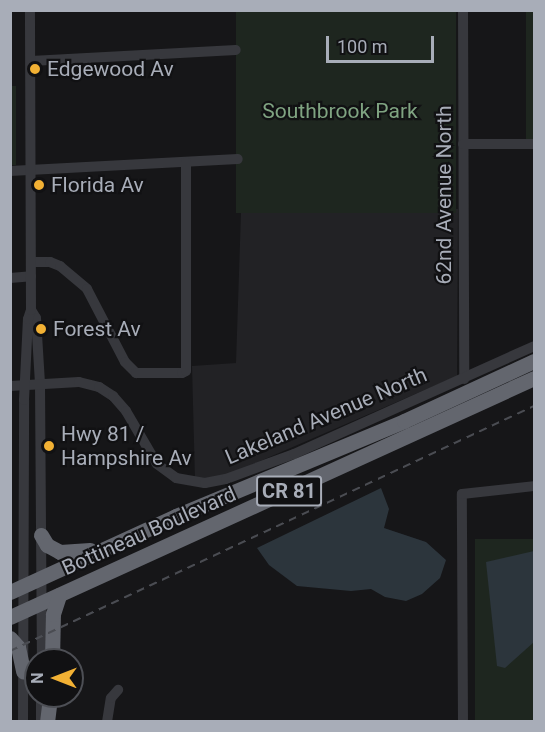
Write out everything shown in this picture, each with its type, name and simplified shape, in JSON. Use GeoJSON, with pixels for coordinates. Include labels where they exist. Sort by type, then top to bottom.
{"type":"FeatureCollection","features":[{"type":"Feature","properties":{"kind":"highway","name":"Bottineau Boulevard"},"geometry":{"type":"LineString","coordinates":[[17,589],[102,549],[385,430],[534,361]]}},
{"type":"Feature","properties":{"kind":"highway","name":"Bottineau Boulevard"},"geometry":{"type":"LineString","coordinates":[[17,614],[534,378]]}},
{"type":"Feature","properties":{"kind":"highway"},"geometry":{"type":"LineString","coordinates":[[41,535],[47,545],[60,552],[102,549]]}},
{"type":"Feature","properties":{"kind":"highway"},"geometry":{"type":"LineString","coordinates":[[52,648],[52,614],[59,595]]}},
{"type":"Feature","properties":{"kind":"highway"},"geometry":{"type":"LineString","coordinates":[[10,638],[18,647],[23,670]]}},
{"type":"Feature","properties":{"kind":"street"},"geometry":{"type":"LineString","coordinates":[[23,722],[23,670],[17,614],[17,589],[28,319],[31,310],[30,10]]}},
{"type":"Feature","properties":{"kind":"street","name":"62nd Avenue North"},"geometry":{"type":"LineString","coordinates":[[463,10],[464,379]]}},
{"type":"Feature","properties":{"kind":"street"},"geometry":{"type":"LineString","coordinates":[[31,61],[236,50]]}},
{"type":"Feature","properties":{"kind":"street"},"geometry":{"type":"LineString","coordinates":[[463,144],[534,144]]}},
{"type":"Feature","properties":{"kind":"street"},"geometry":{"type":"LineString","coordinates":[[10,171],[238,159]]}},
{"type":"Feature","properties":{"kind":"street"},"geometry":{"type":"LineString","coordinates":[[31,262],[50,262],[60,266],[87,289],[125,362],[135,373],[182,373],[186,370],[186,162]]}},
{"type":"Feature","properties":{"kind":"street"},"geometry":{"type":"LineString","coordinates":[[10,278],[31,276]]}},
{"type":"Feature","properties":{"kind":"street"},"geometry":{"type":"LineString","coordinates":[[31,310],[36,318],[40,384],[42,648]]}},
{"type":"Feature","properties":{"kind":"street","name":"Lakeland Avenue North"},"geometry":{"type":"LineString","coordinates":[[10,386],[85,383],[106,391],[126,411],[157,464],[176,478],[205,483],[226,479],[294,454],[534,346]]}},
{"type":"Feature","properties":{"kind":"street"},"geometry":{"type":"LineString","coordinates":[[464,722],[462,494],[534,486]]}},
{"type":"Feature","properties":{"kind":"street"},"geometry":{"type":"LineString","coordinates":[[107,722],[111,698],[118,690]]}},
{"type":"Feature","properties":{"kind":"shaded area"},"geometry":{"type":"Polygon","coordinates":[[[458,209],[457,376],[228,475],[195,480],[192,366],[236,363],[241,213],[458,209]]]}},
{"type":"Feature","properties":{"kind":"shaded area"},"geometry":{"type":"Polygon","coordinates":[[[381,488],[389,509],[384,528],[426,542],[446,560],[440,578],[422,594],[406,601],[385,597],[371,589],[351,591],[297,586],[269,565],[257,548],[381,488]]]}},
{"type":"Feature","properties":{"kind":"shaded area"},"geometry":{"type":"Polygon","coordinates":[[[534,551],[534,642],[505,668],[497,666],[486,562],[534,551]]]}},
{"type":"Feature","properties":{"kind":"green space","name":"Southbrook Park"},"geometry":{"type":"Polygon","coordinates":[[[236,11],[456,11],[456,213],[236,213],[236,11]]]}},
{"type":"Feature","properties":{"kind":"green space"},"geometry":{"type":"Polygon","coordinates":[[[526,11],[534,11],[534,141],[526,141],[526,11]]]}},
{"type":"Feature","properties":{"kind":"green space"},"geometry":{"type":"Polygon","coordinates":[[[11,86],[16,86],[16,165],[11,165],[11,86]]]}},
{"type":"Feature","properties":{"kind":"green space"},"geometry":{"type":"Polygon","coordinates":[[[475,539],[534,539],[534,721],[475,721],[475,539]]]}},
{"type":"Feature","properties":{"kind":"railway"},"geometry":{"type":"LineString","coordinates":[[10,651],[534,406]]}},
{"type":"Feature","properties":{"kind":"place","name":"Edgewood Av"},"geometry":{"type":"Point","coordinates":[35,69]}},
{"type":"Feature","properties":{"kind":"place","name":"Florida Av"},"geometry":{"type":"Point","coordinates":[39,185]}},
{"type":"Feature","properties":{"kind":"place","name":"Forest Av"},"geometry":{"type":"Point","coordinates":[41,329]}},
{"type":"Feature","properties":{"kind":"place","name":"Hwy 81 / Hampshire Av"},"geometry":{"type":"Point","coordinates":[49,446]}}]}
